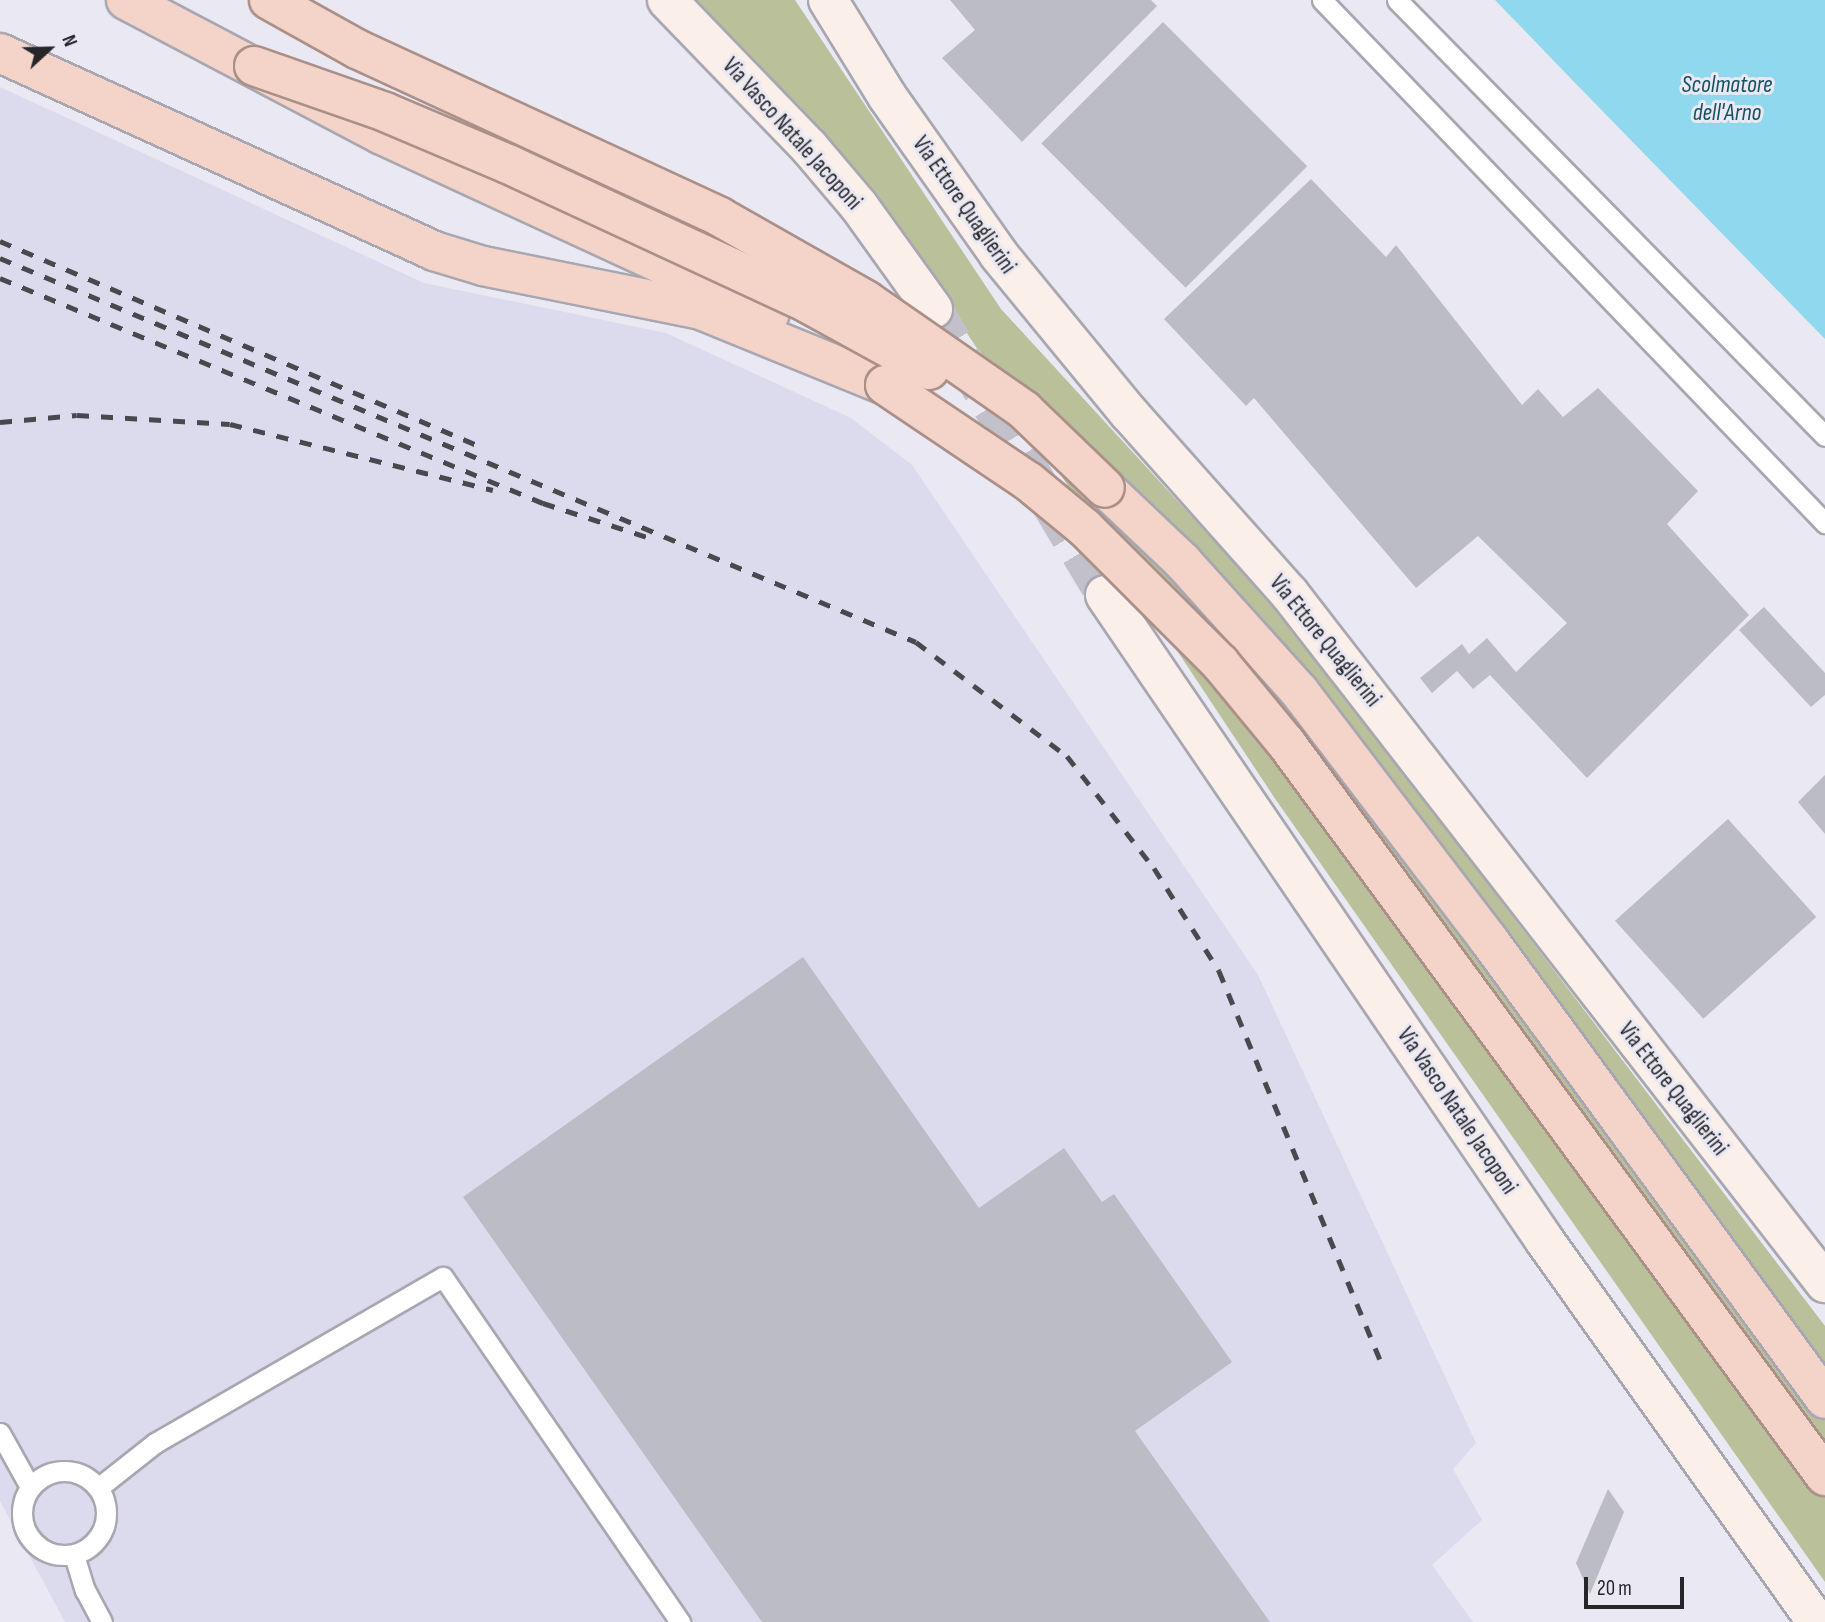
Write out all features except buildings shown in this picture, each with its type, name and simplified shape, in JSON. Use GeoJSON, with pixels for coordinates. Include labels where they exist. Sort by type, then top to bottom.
{"type":"FeatureCollection","features":[{"type":"Feature","properties":{"kind":"highway"},"geometry":{"type":"LineString","coordinates":[[127,0],[382,135],[720,288],[791,325],[885,384],[1028,481],[1085,528],[1220,663],[1294,754],[1825,1476]]}},
{"type":"Feature","properties":{"kind":"highway"},"geometry":{"type":"LineString","coordinates":[[269,0],[357,49],[720,218],[866,300],[1024,410],[1182,561],[1299,691],[1488,939],[1825,1399]]}},
{"type":"Feature","properties":{"kind":"highway"},"geometry":{"type":"LineString","coordinates":[[0,53],[337,211],[434,251],[483,266],[701,310],[885,384]]}},
{"type":"Feature","properties":{"kind":"highway"},"geometry":{"type":"LineString","coordinates":[[254,66],[385,112],[496,159],[809,304],[951,383],[1105,488]]}},
{"type":"Feature","properties":{"kind":"main road","name":"Via Vasco Natale Jacoponi"},"geometry":{"type":"LineString","coordinates":[[667,0],[810,147],[859,206],[933,309]]}},
{"type":"Feature","properties":{"kind":"main road","name":"Via Ettore Quaglierini"},"geometry":{"type":"LineString","coordinates":[[828,0],[887,96],[999,255],[1129,413],[1289,593],[1825,1283]]}},
{"type":"Feature","properties":{"kind":"main road","name":"Via Vasco Natale Jacoponi"},"geometry":{"type":"LineString","coordinates":[[1105,595],[1545,1241],[1817,1622]]}},
{"type":"Feature","properties":{"kind":"lane"},"geometry":{"type":"LineString","coordinates":[[1322,0],[1825,523]]}},
{"type":"Feature","properties":{"kind":"lane"},"geometry":{"type":"LineString","coordinates":[[1397,0],[1825,436]]}},
{"type":"Feature","properties":{"kind":"lane"},"geometry":{"type":"LineString","coordinates":[[98,1488],[155,1443],[443,1277],[680,1622]]}},
{"type":"Feature","properties":{"kind":"lane"},"geometry":{"type":"LineString","coordinates":[[0,1433],[30,1487]]}},
{"type":"Feature","properties":{"kind":"lane"},"geometry":{"type":"LineString","coordinates":[[65,1471],[89,1479],[98,1488],[104,1500],[104,1528],[87,1549],[74,1555],[41,1549],[25,1531],[22,1508],[30,1487],[52,1473],[65,1471]]}},
{"type":"Feature","properties":{"kind":"lane"},"geometry":{"type":"LineString","coordinates":[[74,1555],[85,1590],[102,1622]]}},
{"type":"Feature","properties":{"kind":"shaded area"},"geometry":{"type":"Polygon","coordinates":[[[0,87],[424,283],[666,333],[851,418],[912,465],[1258,975],[1476,1443],[1453,1469],[1482,1520],[1432,1565],[1473,1622],[65,1622],[0,1501],[0,87]]]}},
{"type":"Feature","properties":{"kind":"green space"},"geometry":{"type":"Polygon","coordinates":[[[696,0],[795,0],[1001,309],[1287,620],[1825,1326],[1825,1582],[1276,800],[937,288],[800,110],[696,0]]]}},
{"type":"Feature","properties":{"kind":"water","name":"Scolmatore dell'Arno"},"geometry":{"type":"Polygon","coordinates":[[[1495,0],[1825,0],[1825,339],[1580,88],[1495,0]]]}},
{"type":"Feature","properties":{"kind":"tunnel"},"geometry":{"type":"LineString","coordinates":[[933,309],[1105,595]]}},
{"type":"Feature","properties":{"kind":"railway"},"geometry":{"type":"LineString","coordinates":[[0,241],[484,448]]}},
{"type":"Feature","properties":{"kind":"railway"},"geometry":{"type":"LineString","coordinates":[[0,258],[916,642],[1067,756],[1154,868],[1219,971],[1380,1359]]}},
{"type":"Feature","properties":{"kind":"railway"},"geometry":{"type":"LineString","coordinates":[[0,278],[543,503],[650,538]]}},
{"type":"Feature","properties":{"kind":"railway"},"geometry":{"type":"LineString","coordinates":[[0,422],[77,415],[230,424],[493,490]]}}]}
